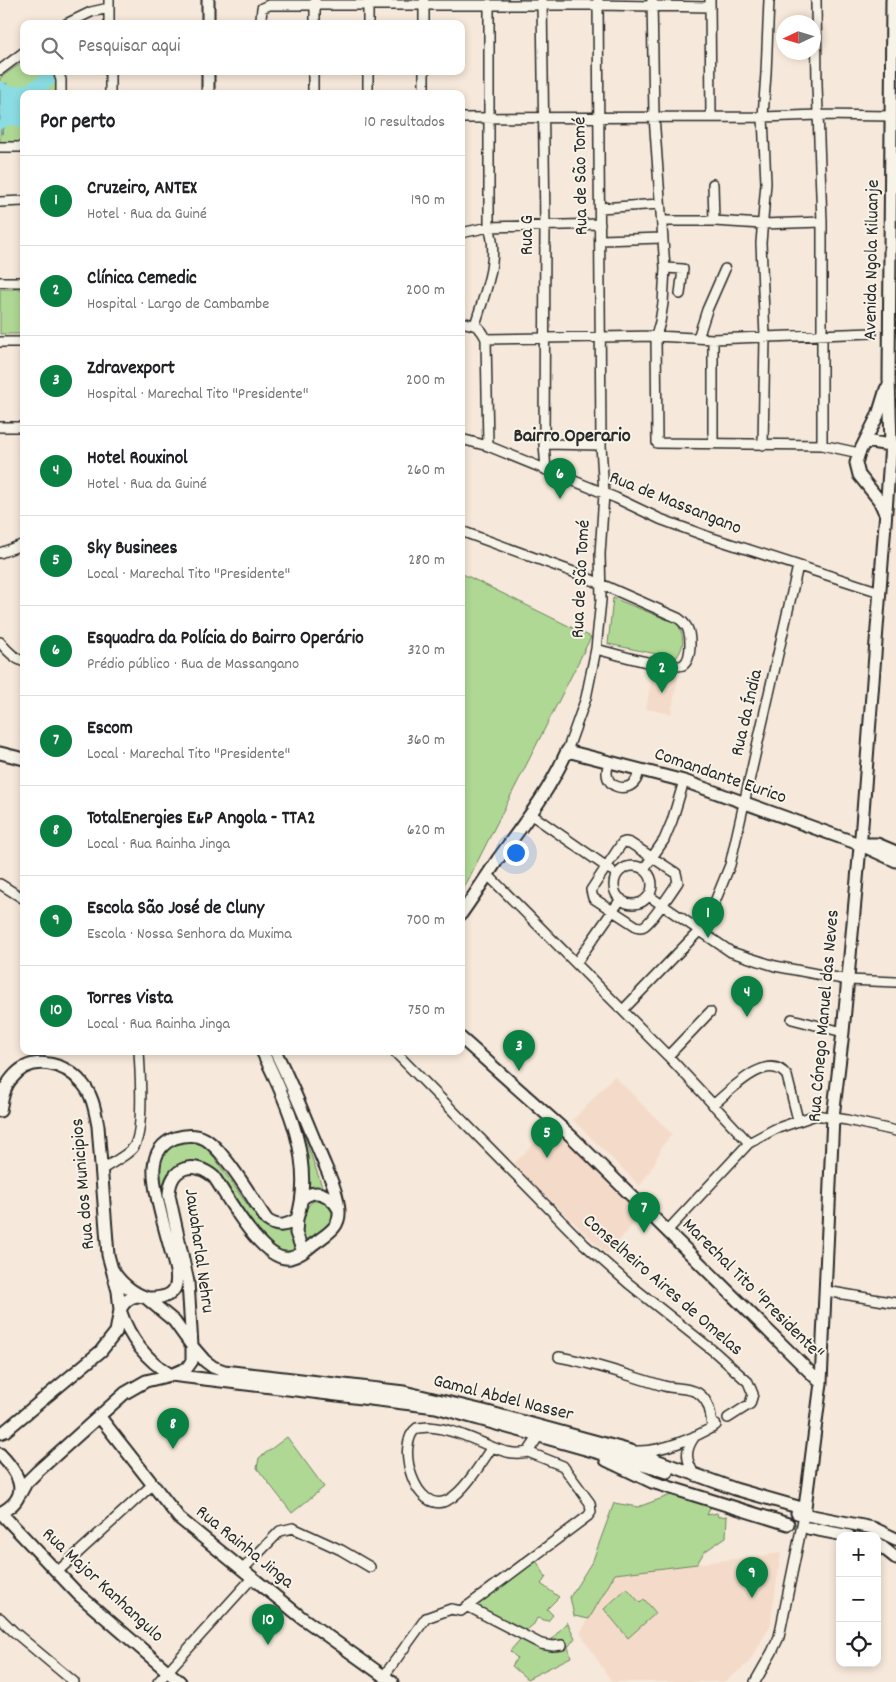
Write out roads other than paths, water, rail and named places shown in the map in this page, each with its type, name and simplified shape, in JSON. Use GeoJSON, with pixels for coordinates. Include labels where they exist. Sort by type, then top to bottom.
{"type":"FeatureCollection","features":[{"type":"Feature","properties":{"kind":"main road"},"geometry":{"type":"LineString","coordinates":[[201,0],[201,20]]}},
{"type":"Feature","properties":{"kind":"main road"},"geometry":{"type":"LineString","coordinates":[[208,0],[208,20]]}},
{"type":"Feature","properties":{"kind":"main road","name":"Avenida Ngola Kiluanje"},"geometry":{"type":"LineString","coordinates":[[887,521],[894,445],[889,378],[894,168],[891,116],[892,0]]}},
{"type":"Feature","properties":{"kind":"main road"},"geometry":{"type":"LineString","coordinates":[[201,75],[201,90]]}},
{"type":"Feature","properties":{"kind":"main road"},"geometry":{"type":"LineString","coordinates":[[208,75],[208,90]]}},
{"type":"Feature","properties":{"kind":"main road"},"geometry":{"type":"LineString","coordinates":[[887,521],[879,500],[856,469],[857,458],[878,416],[889,378]]}},
{"type":"Feature","properties":{"kind":"main road"},"geometry":{"type":"LineString","coordinates":[[865,441],[894,445]]}},
{"type":"Feature","properties":{"kind":"main road"},"geometry":{"type":"LineString","coordinates":[[862,478],[892,483]]}},
{"type":"Feature","properties":{"kind":"main road","name":"Rua Cónego Manuel das Neves"},"geometry":{"type":"LineString","coordinates":[[805,1512],[821,1383],[833,1117],[848,980],[887,521]]}},
{"type":"Feature","properties":{"kind":"main road","name":"Comandante Eurico"},"geometry":{"type":"LineString","coordinates":[[567,751],[684,781],[859,844],[896,861]]}},
{"type":"Feature","properties":{"kind":"main road","name":"Rua de São Tomé"},"geometry":{"type":"LineString","coordinates":[[465,908],[532,815],[560,768],[567,751]]}},
{"type":"Feature","properties":{"kind":"main road"},"geometry":{"type":"LineString","coordinates":[[0,753],[20,758]]}},
{"type":"Feature","properties":{"kind":"main road","name":"Comandante Eurico"},"geometry":{"type":"LineString","coordinates":[[859,844],[877,844],[896,852]]}},
{"type":"Feature","properties":{"kind":"main road","name":"Marechal Tito \"Presidente\""},"geometry":{"type":"LineString","coordinates":[[465,1042],[571,1136],[821,1383]]}},
{"type":"Feature","properties":{"kind":"main road"},"geometry":{"type":"LineString","coordinates":[[264,1055],[279,1086],[292,1122],[300,1153],[303,1188],[296,1233],[303,1252]]}},
{"type":"Feature","properties":{"kind":"main road"},"geometry":{"type":"LineString","coordinates":[[277,1055],[300,1101],[331,1181],[339,1209]]}},
{"type":"Feature","properties":{"kind":"main road","name":"Rua dos Municipios"},"geometry":{"type":"LineString","coordinates":[[0,1110],[6,1087],[12,1078],[26,1066],[43,1063],[66,1069],[83,1084],[95,1108],[98,1126],[108,1255],[118,1291],[120,1310]]}},
{"type":"Feature","properties":{"kind":"main road","name":"Jawaharlal Nehru"},"geometry":{"type":"LineString","coordinates":[[145,1297],[167,1296],[173,1293],[178,1283],[155,1180],[154,1167],[156,1156],[162,1146],[169,1140],[192,1135],[204,1138],[219,1151],[267,1220],[279,1226],[284,1226],[297,1219]]}},
{"type":"Feature","properties":{"kind":"main road","name":"Jawaharlal Nehru"},"geometry":{"type":"LineString","coordinates":[[171,1375],[188,1368],[192,1361],[188,1282],[169,1195],[171,1183],[178,1172],[188,1167],[207,1171],[214,1177],[245,1226],[273,1253],[280,1257],[289,1258],[303,1252],[334,1230],[339,1219],[339,1209]]}},
{"type":"Feature","properties":{"kind":"main road"},"geometry":{"type":"LineString","coordinates":[[302,1199],[308,1195],[321,1193],[334,1201],[339,1209]]}},
{"type":"Feature","properties":{"kind":"main road","name":"Gamal Abdel Nasser"},"geometry":{"type":"LineString","coordinates":[[112,1270],[126,1286],[145,1297],[174,1321],[192,1346],[213,1367],[224,1371],[404,1392],[484,1411],[632,1451],[695,1476],[805,1512]]}},
{"type":"Feature","properties":{"kind":"main road"},"geometry":{"type":"LineString","coordinates":[[0,1433],[6,1431],[101,1352],[116,1332],[120,1310],[124,1303],[136,1296],[145,1297]]}},
{"type":"Feature","properties":{"kind":"main road"},"geometry":{"type":"LineString","coordinates":[[120,1310],[124,1324],[139,1348],[159,1367],[171,1375]]}},
{"type":"Feature","properties":{"kind":"main road"},"geometry":{"type":"LineString","coordinates":[[1,1513],[12,1504],[26,1483],[38,1470],[125,1393],[155,1378],[171,1375]]}},
{"type":"Feature","properties":{"kind":"main road","name":"Gamal Abdel Nasser"},"geometry":{"type":"LineString","coordinates":[[171,1375],[436,1407],[805,1512],[873,1528],[896,1537]]}},
{"type":"Feature","properties":{"kind":"main road"},"geometry":{"type":"LineString","coordinates":[[110,1428],[111,1412],[128,1397],[151,1384],[172,1381],[197,1384],[227,1382]]}},
{"type":"Feature","properties":{"kind":"main road","name":"Rua Rainha Jinga"},"geometry":{"type":"LineString","coordinates":[[99,1416],[179,1518],[301,1616],[385,1680]]}},
{"type":"Feature","properties":{"kind":"main road","name":"Gamal Abdel Nasser"},"geometry":{"type":"LineString","coordinates":[[579,1448],[652,1482],[788,1524]]}},
{"type":"Feature","properties":{"kind":"main road"},"geometry":{"type":"LineString","coordinates":[[0,1454],[17,1474],[20,1494]]}},
{"type":"Feature","properties":{"kind":"main road","name":"Rua Major Kanhangulo"},"geometry":{"type":"LineString","coordinates":[[1,1513],[78,1594],[180,1682]]}},
{"type":"Feature","properties":{"kind":"main road"},"geometry":{"type":"LineString","coordinates":[[808,1528],[836,1533]]}},
{"type":"Feature","properties":{"kind":"main road"},"geometry":{"type":"LineString","coordinates":[[881,1546],[896,1558]]}},
{"type":"Feature","properties":{"kind":"street"},"geometry":{"type":"LineString","coordinates":[[763,445],[765,337],[761,263],[762,224],[766,203],[763,117],[769,0]]}},
{"type":"Feature","properties":{"kind":"street"},"geometry":{"type":"LineString","coordinates":[[816,0],[822,222],[822,445]]}},
{"type":"Feature","properties":{"kind":"street"},"geometry":{"type":"LineString","coordinates":[[261,19],[262,8],[268,5],[315,2],[710,4],[711,117]]}},
{"type":"Feature","properties":{"kind":"street"},"geometry":{"type":"LineString","coordinates":[[314,20],[315,2]]}},
{"type":"Feature","properties":{"kind":"street","name":"Rua G"},"geometry":{"type":"LineString","coordinates":[[542,2],[542,118],[545,226],[544,444],[546,470]]}},
{"type":"Feature","properties":{"kind":"street","name":"Rua de São Tomé"},"geometry":{"type":"LineString","coordinates":[[567,751],[586,698],[596,650],[601,584],[600,554],[604,494],[601,446],[598,2]]}},
{"type":"Feature","properties":{"kind":"street"},"geometry":{"type":"LineString","coordinates":[[368,3],[368,20]]}},
{"type":"Feature","properties":{"kind":"street"},"geometry":{"type":"LineString","coordinates":[[424,3],[424,20]]}},
{"type":"Feature","properties":{"kind":"street"},"geometry":{"type":"LineString","coordinates":[[652,3],[654,116],[664,268],[663,304],[656,336],[657,443],[822,445],[859,453]]}},
{"type":"Feature","properties":{"kind":"street"},"geometry":{"type":"LineString","coordinates":[[74,20],[109,4],[109,20]]}},
{"type":"Feature","properties":{"kind":"street"},"geometry":{"type":"LineString","coordinates":[[475,325],[491,271],[493,244],[490,227],[488,118],[489,4]]}},
{"type":"Feature","properties":{"kind":"street"},"geometry":{"type":"LineString","coordinates":[[0,70],[20,55]]}},
{"type":"Feature","properties":{"kind":"street"},"geometry":{"type":"LineString","coordinates":[[59,75],[61,90]]}},
{"type":"Feature","properties":{"kind":"street"},"geometry":{"type":"LineString","coordinates":[[110,75],[110,90]]}},
{"type":"Feature","properties":{"kind":"street"},"geometry":{"type":"LineString","coordinates":[[312,90],[313,75]]}},
{"type":"Feature","properties":{"kind":"street"},"geometry":{"type":"LineString","coordinates":[[368,75],[368,90]]}},
{"type":"Feature","properties":{"kind":"street"},"geometry":{"type":"LineString","coordinates":[[424,75],[424,90]]}},
{"type":"Feature","properties":{"kind":"street"},"geometry":{"type":"LineString","coordinates":[[465,118],[891,116]]}},
{"type":"Feature","properties":{"kind":"street"},"geometry":{"type":"LineString","coordinates":[[0,147],[20,147]]}},
{"type":"Feature","properties":{"kind":"street"},"geometry":{"type":"LineString","coordinates":[[713,184],[714,221]]}},
{"type":"Feature","properties":{"kind":"street"},"geometry":{"type":"LineString","coordinates":[[0,202],[20,201]]}},
{"type":"Feature","properties":{"kind":"street"},"geometry":{"type":"LineString","coordinates":[[600,208],[660,204]]}},
{"type":"Feature","properties":{"kind":"street"},"geometry":{"type":"LineString","coordinates":[[662,221],[714,221],[762,224],[822,222]]}},
{"type":"Feature","properties":{"kind":"street"},"geometry":{"type":"LineString","coordinates":[[465,232],[490,227],[600,224]]}},
{"type":"Feature","properties":{"kind":"street"},"geometry":{"type":"LineString","coordinates":[[601,240],[662,238]]}},
{"type":"Feature","properties":{"kind":"street"},"geometry":{"type":"LineString","coordinates":[[664,268],[683,269],[680,294]]}},
{"type":"Feature","properties":{"kind":"street"},"geometry":{"type":"LineString","coordinates":[[698,338],[706,310],[724,269]]}},
{"type":"Feature","properties":{"kind":"street"},"geometry":{"type":"LineString","coordinates":[[0,282],[20,282]]}},
{"type":"Feature","properties":{"kind":"street"},"geometry":{"type":"LineString","coordinates":[[465,323],[475,325],[482,330],[486,339],[488,446]]}},
{"type":"Feature","properties":{"kind":"street"},"geometry":{"type":"LineString","coordinates":[[486,339],[656,336],[713,339],[872,333]]}},
{"type":"Feature","properties":{"kind":"street"},"geometry":{"type":"LineString","coordinates":[[713,339],[713,444]]}},
{"type":"Feature","properties":{"kind":"street"},"geometry":{"type":"LineString","coordinates":[[0,342],[20,342]]}},
{"type":"Feature","properties":{"kind":"street"},"geometry":{"type":"LineString","coordinates":[[0,427],[20,428]]}},
{"type":"Feature","properties":{"kind":"street","name":"Rua de Massangano"},"geometry":{"type":"LineString","coordinates":[[465,440],[488,446],[660,519],[706,536],[880,592]]}},
{"type":"Feature","properties":{"kind":"street"},"geometry":{"type":"LineString","coordinates":[[544,444],[601,446]]}},
{"type":"Feature","properties":{"kind":"street"},"geometry":{"type":"LineString","coordinates":[[465,532],[576,573],[678,618],[685,623],[689,630],[690,646],[688,660],[676,667],[596,650]]}},
{"type":"Feature","properties":{"kind":"street"},"geometry":{"type":"LineString","coordinates":[[0,553],[20,546]]}},
{"type":"Feature","properties":{"kind":"street","name":"Rua da Índia"},"geometry":{"type":"LineString","coordinates":[[622,1010],[700,930],[714,904],[730,865],[798,566]]}},
{"type":"Feature","properties":{"kind":"street"},"geometry":{"type":"LineString","coordinates":[[0,642],[6,650],[20,660]]}},
{"type":"Feature","properties":{"kind":"street"},"geometry":{"type":"LineString","coordinates":[[609,761],[608,778],[610,782],[619,788],[628,787],[633,784],[639,768]]}},
{"type":"Feature","properties":{"kind":"street"},"geometry":{"type":"LineString","coordinates":[[644,869],[664,840],[684,781]]}},
{"type":"Feature","properties":{"kind":"street"},"geometry":{"type":"LineString","coordinates":[[532,815],[618,874]]}},
{"type":"Feature","properties":{"kind":"street"},"geometry":{"type":"LineString","coordinates":[[622,843],[630,843],[652,857],[676,873],[678,882],[646,926],[636,926],[613,912],[591,895],[592,890],[622,843]]}},
{"type":"Feature","properties":{"kind":"street"},"geometry":{"type":"LineString","coordinates":[[638,866],[644,869],[651,878],[652,884],[649,896],[639,903],[633,904],[621,900],[614,884],[618,874],[627,867],[638,866]]}},
{"type":"Feature","properties":{"kind":"street"},"geometry":{"type":"LineString","coordinates":[[488,875],[668,1056],[749,1143]]}},
{"type":"Feature","properties":{"kind":"street"},"geometry":{"type":"LineString","coordinates":[[0,884],[20,896]]}},
{"type":"Feature","properties":{"kind":"street"},"geometry":{"type":"LineString","coordinates":[[649,896],[731,952],[775,966],[848,980],[896,982]]}},
{"type":"Feature","properties":{"kind":"street"},"geometry":{"type":"LineString","coordinates":[[576,963],[621,900]]}},
{"type":"Feature","properties":{"kind":"street"},"geometry":{"type":"LineString","coordinates":[[668,1056],[710,1012]]}},
{"type":"Feature","properties":{"kind":"street"},"geometry":{"type":"LineString","coordinates":[[792,1019],[843,1032]]}},
{"type":"Feature","properties":{"kind":"street"},"geometry":{"type":"LineString","coordinates":[[101,1170],[127,1153],[138,1140],[139,1055]]}},
{"type":"Feature","properties":{"kind":"street","name":"Conselheiro Aires de Omelas"},"geometry":{"type":"LineString","coordinates":[[398,1055],[584,1244],[628,1283],[716,1353],[748,1382],[753,1394],[750,1404],[728,1418]]}},
{"type":"Feature","properties":{"kind":"street"},"geometry":{"type":"LineString","coordinates":[[714,1105],[758,1069],[774,1067],[783,1071],[787,1076],[798,1120]]}},
{"type":"Feature","properties":{"kind":"street"},"geometry":{"type":"LineString","coordinates":[[666,1231],[704,1193],[749,1143],[775,1129],[816,1115],[896,1131]]}},
{"type":"Feature","properties":{"kind":"street"},"geometry":{"type":"LineString","coordinates":[[826,1291],[896,1303]]}},
{"type":"Feature","properties":{"kind":"street"},"geometry":{"type":"LineString","coordinates":[[559,1357],[698,1393],[708,1404],[714,1426],[695,1436],[658,1449],[647,1452],[632,1451]]}},
{"type":"Feature","properties":{"kind":"street"},"geometry":{"type":"LineString","coordinates":[[385,1680],[426,1618],[451,1609],[461,1611],[567,1533],[591,1512],[590,1503],[564,1466],[528,1452],[511,1454],[444,1428],[417,1428],[410,1436],[408,1446],[411,1477],[414,1485],[427,1498],[441,1503],[446,1501],[454,1496],[478,1469],[492,1447]]}},
{"type":"Feature","properties":{"kind":"street"},"geometry":{"type":"LineString","coordinates":[[695,1436],[687,1449],[686,1457],[695,1476]]}},
{"type":"Feature","properties":{"kind":"street"},"geometry":{"type":"LineString","coordinates":[[528,1452],[538,1437]]}},
{"type":"Feature","properties":{"kind":"street"},"geometry":{"type":"LineString","coordinates":[[57,1572],[152,1485]]}},
{"type":"Feature","properties":{"kind":"street"},"geometry":{"type":"LineString","coordinates":[[755,1682],[779,1637],[805,1512]]}},
{"type":"Feature","properties":{"kind":"street"},"geometry":{"type":"LineString","coordinates":[[243,1569],[280,1531],[293,1528],[341,1550],[370,1567]]}},
{"type":"Feature","properties":{"kind":"street"},"geometry":{"type":"LineString","coordinates":[[158,1682],[253,1577]]}},
{"type":"Feature","properties":{"kind":"street"},"geometry":{"type":"LineString","coordinates":[[467,1606],[541,1644],[562,1645]]}},
{"type":"Feature","properties":{"kind":"street"},"geometry":{"type":"LineString","coordinates":[[0,1618],[74,1682]]}},
{"type":"Feature","properties":{"kind":"water"},"geometry":{"type":"Polygon","coordinates":[[[49,75],[53,75],[55,78],[40,90],[20,90],[33,85],[49,75]]]}},
{"type":"Feature","properties":{"kind":"water"},"geometry":{"type":"Polygon","coordinates":[[[0,85],[6,89],[20,90],[20,123],[12,121],[0,125],[0,85]]]}},
{"type":"Feature","properties":{"kind":"waterway"},"geometry":{"type":"LineString","coordinates":[[20,90],[33,85],[49,75]]}},
{"type":"Feature","properties":{"kind":"waterway"},"geometry":{"type":"LineString","coordinates":[[40,90],[55,78],[53,75]]}},
{"type":"Feature","properties":{"kind":"waterway"},"geometry":{"type":"LineString","coordinates":[[27,88],[33,82]]}},
{"type":"Feature","properties":{"kind":"waterway"},"geometry":{"type":"LineString","coordinates":[[6,84],[9,92]]}},
{"type":"Feature","properties":{"kind":"waterway"},"geometry":{"type":"LineString","coordinates":[[0,85],[6,89],[20,90]]}},
{"type":"Feature","properties":{"kind":"waterway"},"geometry":{"type":"LineString","coordinates":[[2,133],[5,120]]}},
{"type":"Feature","properties":{"kind":"waterway"},"geometry":{"type":"LineString","coordinates":[[0,125],[12,121],[20,123]]}},
{"type":"Feature","properties":{"kind":"place","name":"Esquadra da Polícia do Bairro Operário"},"geometry":{"type":"Point","coordinates":[560,499]}},
{"type":"Feature","properties":{"kind":"place","name":"Clínica Cemedic"},"geometry":{"type":"Point","coordinates":[662,693]}},
{"type":"Feature","properties":{"kind":"place","name":"Cruzeiro, ANTEX"},"geometry":{"type":"Point","coordinates":[708,938]}},
{"type":"Feature","properties":{"kind":"place","name":"Hotel Rouxinol"},"geometry":{"type":"Point","coordinates":[747,1017]}},
{"type":"Feature","properties":{"kind":"place","name":"Zdravexport"},"geometry":{"type":"Point","coordinates":[519,1071]}},
{"type":"Feature","properties":{"kind":"place","name":"Sky Businees"},"geometry":{"type":"Point","coordinates":[547,1158]}},
{"type":"Feature","properties":{"kind":"place","name":"Escom"},"geometry":{"type":"Point","coordinates":[644,1233]}},
{"type":"Feature","properties":{"kind":"place","name":"TotalEnergies E&P Angola - TTA2"},"geometry":{"type":"Point","coordinates":[173,1449]}},
{"type":"Feature","properties":{"kind":"place","name":"Escola São José de Cluny"},"geometry":{"type":"Point","coordinates":[752,1598]}},
{"type":"Feature","properties":{"kind":"place","name":"Torres Vista"},"geometry":{"type":"Point","coordinates":[268,1645]}},
{"type":"Feature","properties":{"kind":"district","name":"Bairro Operario"},"geometry":{"type":"Point","coordinates":[572,437]}}]}
